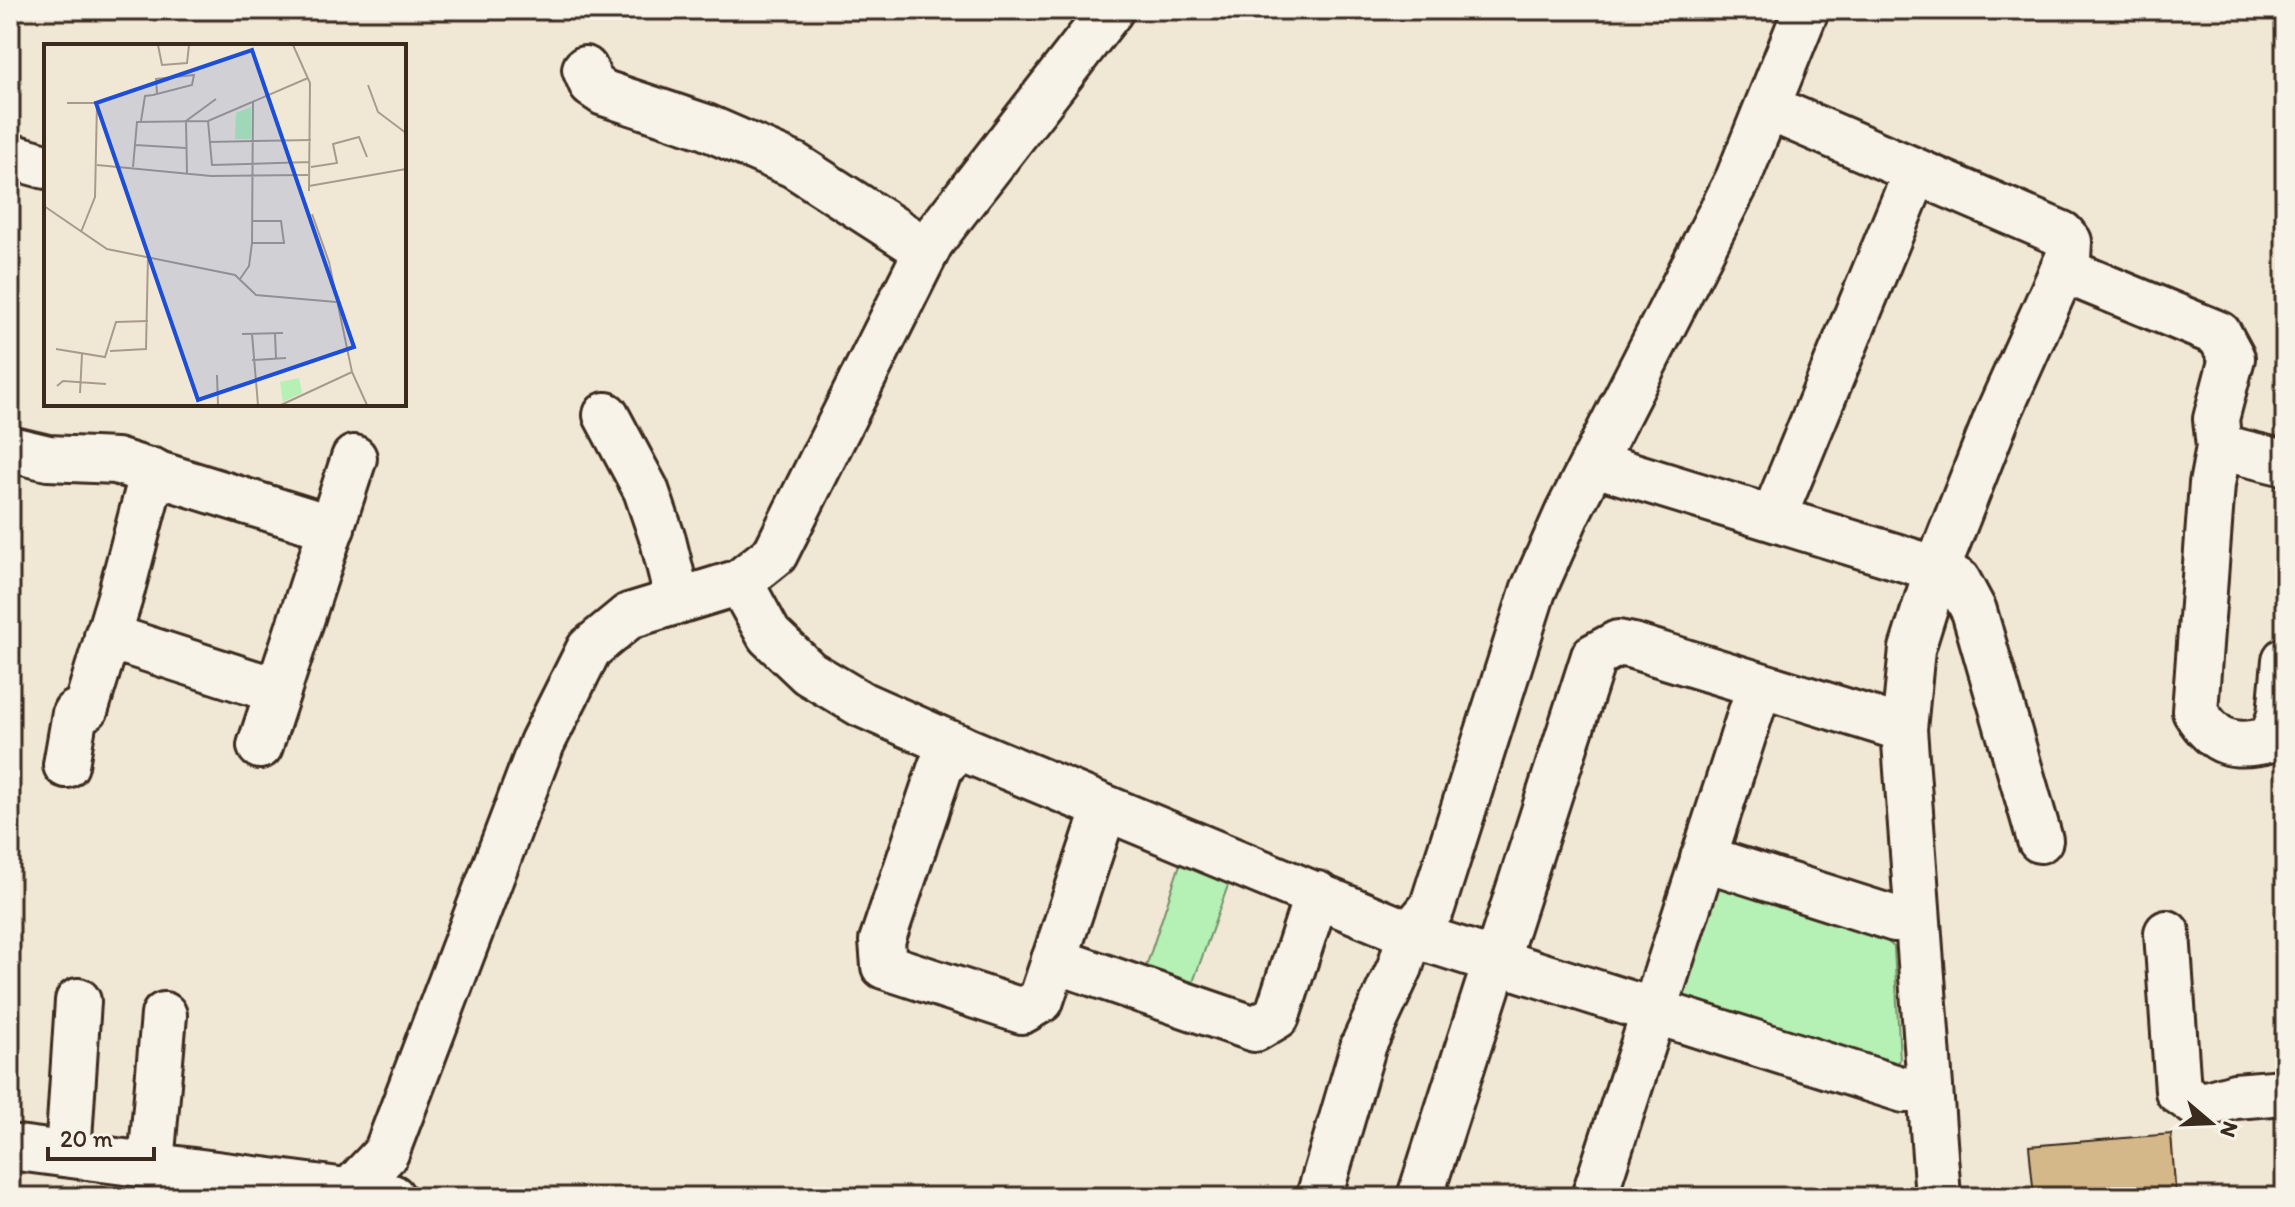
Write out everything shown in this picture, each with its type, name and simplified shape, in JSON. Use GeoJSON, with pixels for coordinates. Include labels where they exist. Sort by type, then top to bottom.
{"type":"FeatureCollection","features":[{"type":"Feature","properties":{"kind":"street"},"geometry":{"type":"LineString","coordinates":[[10,1147],[364,1195],[386,1153],[542,743],[580,666],[603,635],[629,616],[740,582],[775,554],[926,250],[942,224],[1111,10]]}},
{"type":"Feature","properties":{"kind":"street"},"geometry":{"type":"LineString","coordinates":[[1319,1197],[1364,1044],[1400,967],[1410,934],[1432,908],[1520,622],[1568,512],[1738,179],[1769,108],[1796,14]]}},
{"type":"Feature","properties":{"kind":"street"},"geometry":{"type":"LineString","coordinates":[[585,69],[592,85],[604,93],[706,127],[794,165],[926,250]]}},
{"type":"Feature","properties":{"kind":"street"},"geometry":{"type":"LineString","coordinates":[[1769,108],[2062,234],[2069,242],[2070,249],[2063,270],[1999,412],[1937,569],[1914,641],[1904,729],[1938,1197]]}},
{"type":"Feature","properties":{"kind":"street"},"geometry":{"type":"LineString","coordinates":[[10,156],[44,165]]}},
{"type":"Feature","properties":{"kind":"street"},"geometry":{"type":"LineString","coordinates":[[1774,516],[1916,172]]}},
{"type":"Feature","properties":{"kind":"street"},"geometry":{"type":"LineString","coordinates":[[2063,270],[2219,334],[2232,358],[2216,419],[2219,447],[2212,484],[2195,711],[2208,732],[2233,744],[2272,739],[2280,715],[2285,660]]}},
{"type":"Feature","properties":{"kind":"street"},"geometry":{"type":"LineString","coordinates":[[606,415],[646,490],[663,540],[678,601]]}},
{"type":"Feature","properties":{"kind":"street"},"geometry":{"type":"LineString","coordinates":[[2219,447],[2285,463]]}},
{"type":"Feature","properties":{"kind":"street"},"geometry":{"type":"LineString","coordinates":[[10,449],[48,458],[116,461],[332,528]]}},
{"type":"Feature","properties":{"kind":"street"},"geometry":{"type":"LineString","coordinates":[[260,746],[354,458]]}},
{"type":"Feature","properties":{"kind":"street"},"geometry":{"type":"LineString","coordinates":[[1595,464],[1774,516],[1937,569],[1958,581],[1974,611],[2040,840]]}},
{"type":"Feature","properties":{"kind":"street"},"geometry":{"type":"LineString","coordinates":[[66,765],[75,713],[86,708],[153,471]]}},
{"type":"Feature","properties":{"kind":"street"},"geometry":{"type":"LineString","coordinates":[[740,582],[769,635],[809,673],[861,704],[960,747],[1410,934],[1904,1090],[1930,1090]]}},
{"type":"Feature","properties":{"kind":"street"},"geometry":{"type":"LineString","coordinates":[[107,636],[278,691]]}},
{"type":"Feature","properties":{"kind":"street"},"geometry":{"type":"LineString","coordinates":[[1420,1197],[1594,656],[1618,643],[1633,646],[1904,729]]}},
{"type":"Feature","properties":{"kind":"street"},"geometry":{"type":"LineString","coordinates":[[1594,1197],[1759,687]]}},
{"type":"Feature","properties":{"kind":"street"},"geometry":{"type":"LineString","coordinates":[[960,747],[941,766],[882,941],[884,966],[1022,1011],[1041,1000],[1105,808]]}},
{"type":"Feature","properties":{"kind":"street"},"geometry":{"type":"LineString","coordinates":[[1703,858],[1895,919],[1917,919]]}},
{"type":"Feature","properties":{"kind":"street"},"geometry":{"type":"LineString","coordinates":[[1054,960],[1255,1029],[1277,1016],[1317,894]]}},
{"type":"Feature","properties":{"kind":"street"},"geometry":{"type":"LineString","coordinates":[[2167,933],[2178,1091],[2184,1099],[2199,1106],[2235,1096],[2285,1092]]}},
{"type":"Feature","properties":{"kind":"street"},"geometry":{"type":"LineString","coordinates":[[68,1154],[78,1001]]}},
{"type":"Feature","properties":{"kind":"street"},"geometry":{"type":"LineString","coordinates":[[151,1164],[164,1015]]}},
{"type":"Feature","properties":{"kind":"green space"},"geometry":{"type":"Polygon","coordinates":[[[1182,858],[1231,877],[1188,996],[1142,979],[1182,858]]]}},
{"type":"Feature","properties":{"kind":"green space"},"geometry":{"type":"Polygon","coordinates":[[[1719,881],[1872,929],[1894,947],[1900,1060],[1891,1070],[1683,1005],[1677,985],[1719,881]]]}},
{"type":"Feature","properties":{"kind":"building"},"geometry":{"type":"Polygon","coordinates":[[[2171,1134],[2176,1197],[2034,1197],[2029,1146],[2171,1134]]]}}]}
